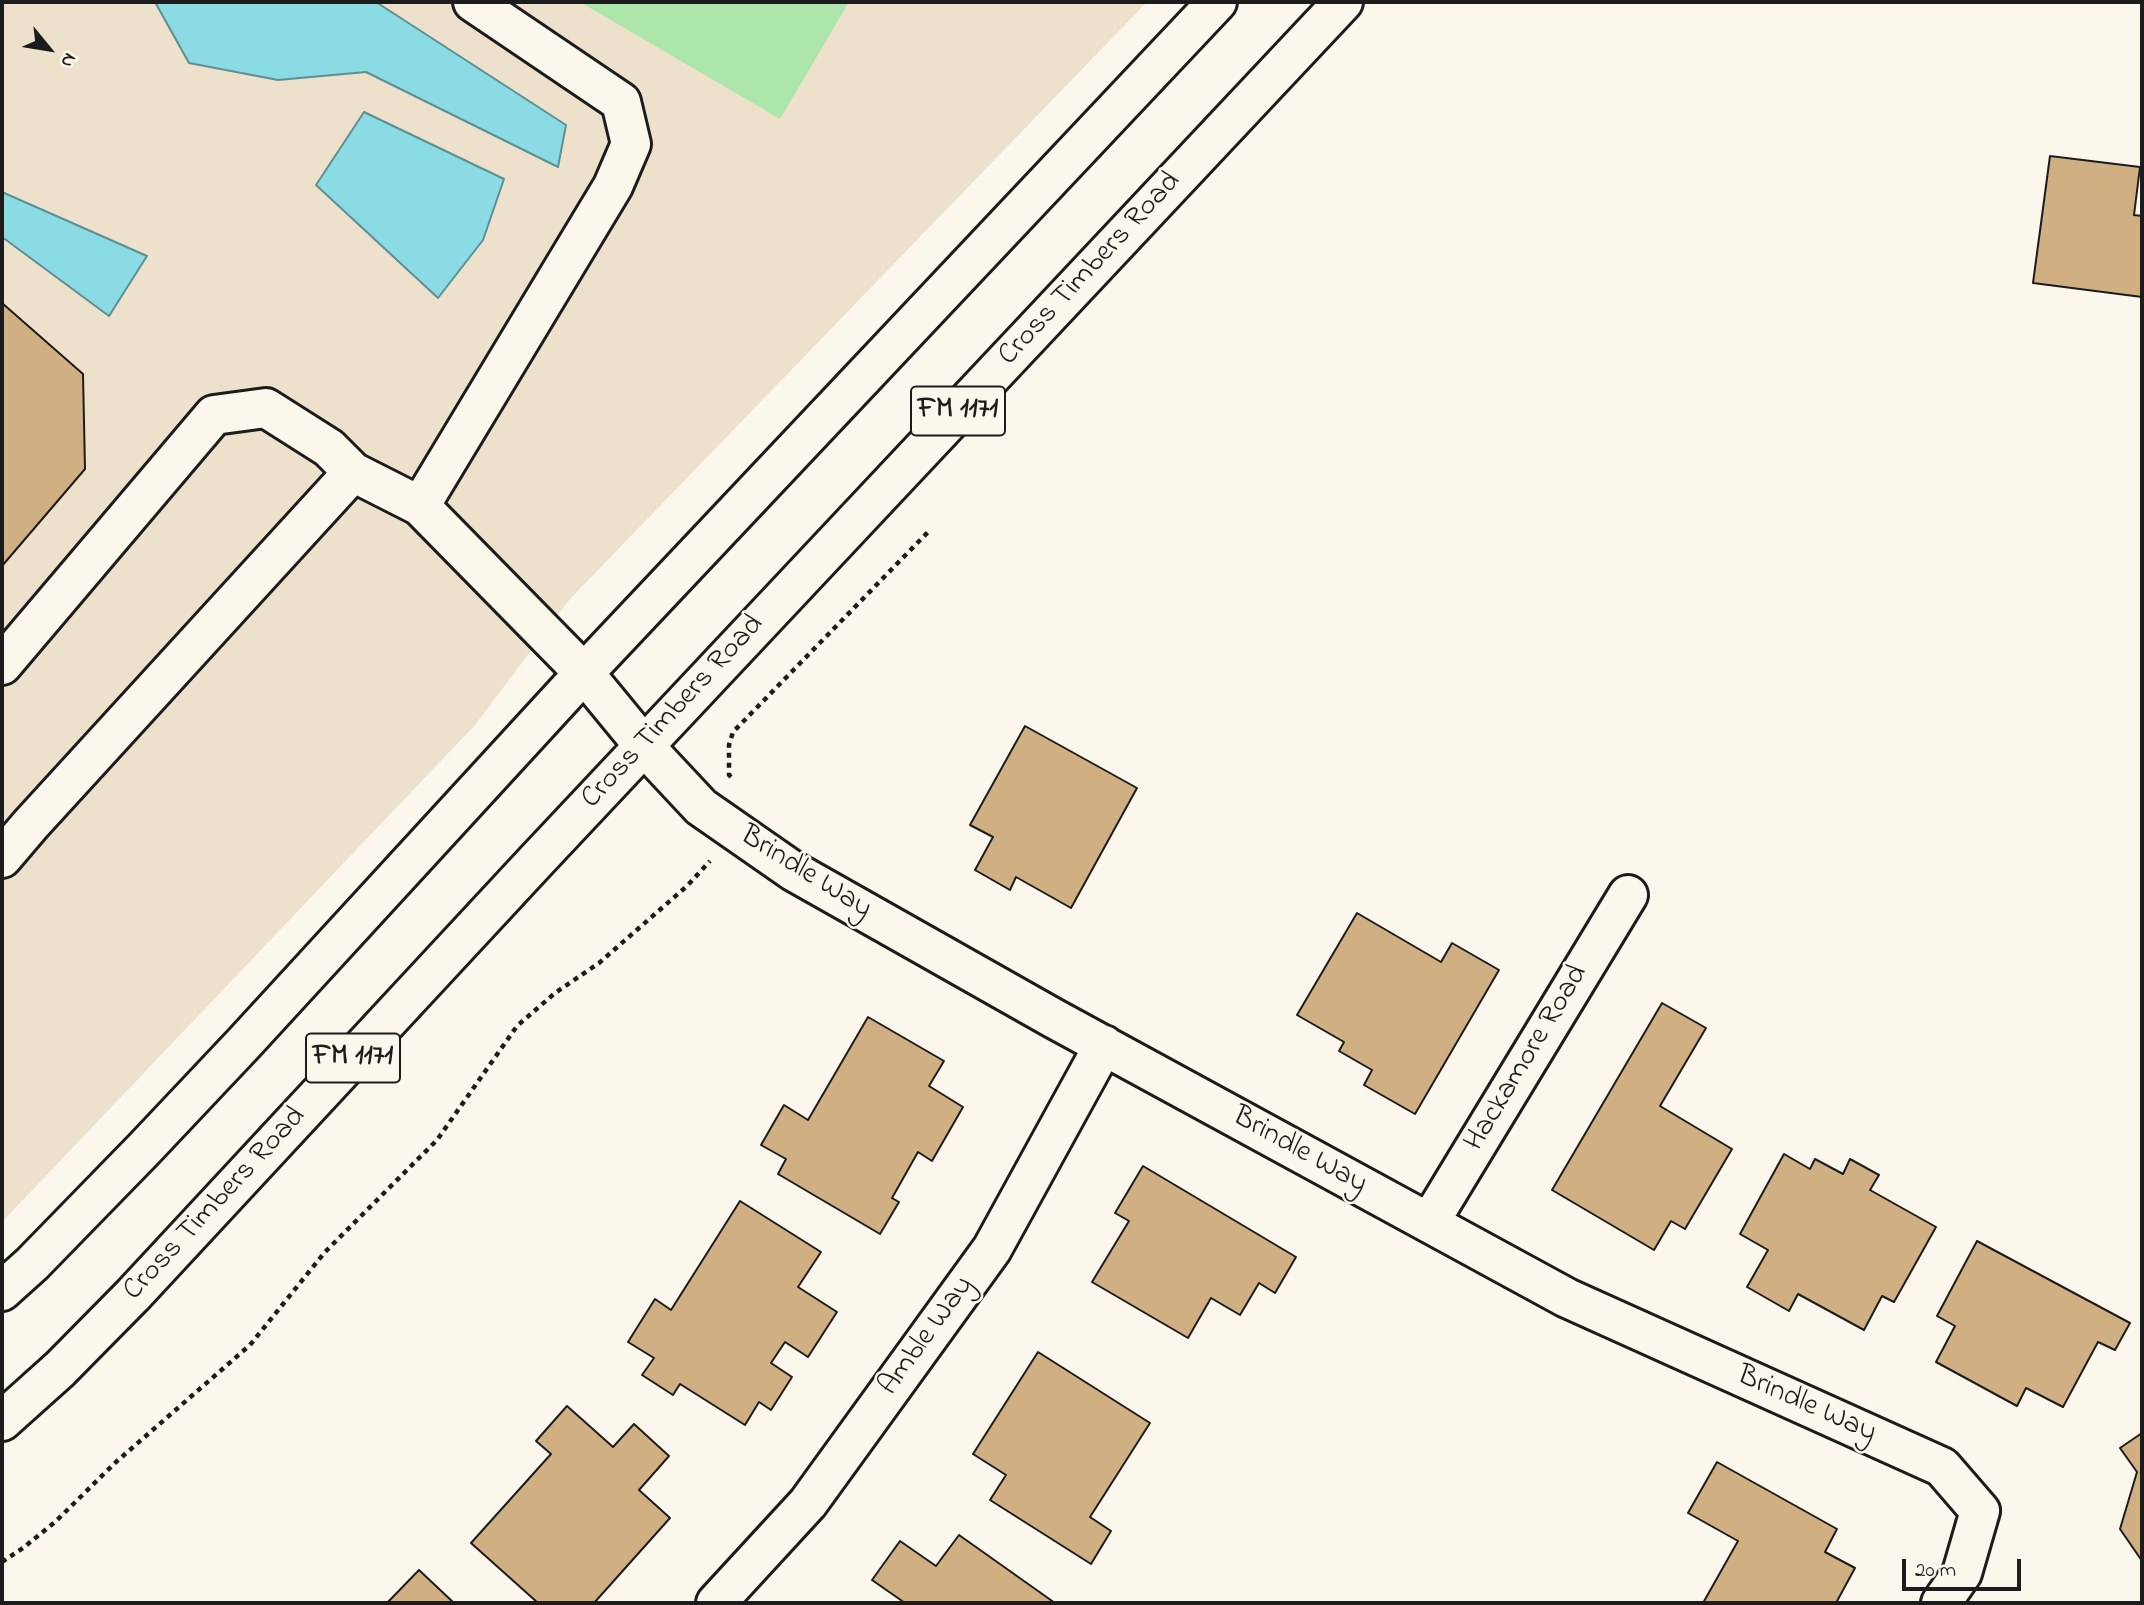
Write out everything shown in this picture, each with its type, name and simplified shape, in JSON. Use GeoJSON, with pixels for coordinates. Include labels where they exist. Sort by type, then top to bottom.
{"type":"FeatureCollection","features":[{"type":"Feature","properties":{"kind":"main road"},"geometry":{"type":"LineString","coordinates":[[420,506],[613,186],[631,144],[621,102],[473,2]]}},
{"type":"Feature","properties":{"kind":"main road","name":"FM 1171"},"geometry":{"type":"LineString","coordinates":[[2,1291],[32,1264],[218,1071],[583,673],[1217,2]]}},
{"type":"Feature","properties":{"kind":"main road","name":"Cross Timbers Road"},"geometry":{"type":"LineString","coordinates":[[2,1421],[60,1369],[132,1296],[1343,2]]}},
{"type":"Feature","properties":{"kind":"main road","name":"Brindle Way"},"geometry":{"type":"LineString","coordinates":[[2,665],[214,415],[266,408],[329,448],[353,472],[420,506],[583,673],[644,746],[701,807],[793,871],[1104,1045],[1567,1298],[1942,1467],[1980,1511],[1962,1573],[1941,1603]]}},
{"type":"Feature","properties":{"kind":"main road"},"geometry":{"type":"LineString","coordinates":[[2,858],[353,472]]}},
{"type":"Feature","properties":{"kind":"main road","name":"Hackamore Road"},"geometry":{"type":"LineString","coordinates":[[1429,1223],[1628,895]]}},
{"type":"Feature","properties":{"kind":"main road","name":"Amble Way"},"geometry":{"type":"LineString","coordinates":[[716,1603],[808,1503],[992,1249],[1104,1045]]}},
{"type":"Feature","properties":{"kind":"path"},"geometry":{"type":"LineString","coordinates":[[738,784],[729,775],[729,745],[733,732],[929,531]]}},
{"type":"Feature","properties":{"kind":"path"},"geometry":{"type":"LineString","coordinates":[[2,1562],[55,1522],[116,1462],[250,1345],[325,1252],[437,1140],[517,1026],[555,993],[599,963],[687,886],[737,831]]}},
{"type":"Feature","properties":{"kind":"shaded area"},"geometry":{"type":"Polygon","coordinates":[[[2,2],[1147,2],[570,599],[475,725],[2,1222],[2,2]]]}},
{"type":"Feature","properties":{"kind":"green space"},"geometry":{"type":"Polygon","coordinates":[[[580,2],[849,2],[780,119],[580,2]]]}},
{"type":"Feature","properties":{"kind":"water"},"geometry":{"type":"Polygon","coordinates":[[[155,2],[376,2],[566,125],[558,167],[366,72],[278,80],[189,63],[155,2]]]}},
{"type":"Feature","properties":{"kind":"water"},"geometry":{"type":"Polygon","coordinates":[[[364,112],[504,179],[483,240],[438,298],[316,185],[364,112]]]}},
{"type":"Feature","properties":{"kind":"water"},"geometry":{"type":"Polygon","coordinates":[[[2,192],[147,256],[109,316],[2,237],[2,192]]]}},
{"type":"Feature","properties":{"kind":"building"},"geometry":{"type":"Polygon","coordinates":[[[2050,156],[2140,167],[2134,215],[2142,216],[2142,297],[2033,283],[2050,156]]]}},
{"type":"Feature","properties":{"kind":"building"},"geometry":{"type":"Polygon","coordinates":[[[2,303],[83,374],[85,469],[2,566],[2,303]]]}},
{"type":"Feature","properties":{"kind":"building"},"geometry":{"type":"Polygon","coordinates":[[[1025,726],[1137,788],[1071,908],[1016,877],[1010,890],[975,870],[993,837],[970,825],[1025,726]]]}},
{"type":"Feature","properties":{"kind":"building"},"geometry":{"type":"Polygon","coordinates":[[[1357,913],[1441,962],[1452,943],[1499,970],[1415,1114],[1364,1085],[1372,1070],[1339,1051],[1344,1042],[1297,1015],[1357,913]]]}},
{"type":"Feature","properties":{"kind":"building"},"geometry":{"type":"Polygon","coordinates":[[[1662,1003],[1706,1028],[1660,1106],[1732,1149],[1685,1229],[1671,1221],[1654,1250],[1552,1190],[1662,1003]]]}},
{"type":"Feature","properties":{"kind":"building"},"geometry":{"type":"Polygon","coordinates":[[[868,1017],[944,1061],[929,1086],[963,1107],[932,1161],[918,1152],[892,1198],[899,1202],[880,1234],[778,1174],[786,1159],[761,1145],[784,1105],[808,1120],[868,1017]]]}},
{"type":"Feature","properties":{"kind":"building"},"geometry":{"type":"Polygon","coordinates":[[[1784,1154],[1810,1169],[1815,1159],[1843,1174],[1850,1159],[1879,1175],[1870,1190],[1936,1227],[1894,1302],[1882,1296],[1864,1330],[1798,1294],[1789,1311],[1747,1287],[1768,1250],[1740,1234],[1784,1154]]]}},
{"type":"Feature","properties":{"kind":"building"},"geometry":{"type":"Polygon","coordinates":[[[1143,1166],[1296,1257],[1275,1293],[1259,1283],[1240,1315],[1211,1298],[1188,1338],[1092,1282],[1129,1221],[1115,1213],[1143,1166]]]}},
{"type":"Feature","properties":{"kind":"building"},"geometry":{"type":"Polygon","coordinates":[[[740,1201],[821,1252],[798,1287],[837,1312],[808,1357],[785,1342],[771,1363],[792,1377],[771,1410],[759,1402],[745,1425],[680,1384],[673,1395],[642,1375],[654,1358],[628,1342],[655,1299],[671,1310],[740,1201]]]}},
{"type":"Feature","properties":{"kind":"building"},"geometry":{"type":"Polygon","coordinates":[[[1977,1241],[2130,1323],[2115,1350],[2098,1342],[2063,1407],[2026,1388],[2017,1406],[1936,1362],[1955,1326],[1937,1316],[1977,1241]]]}},
{"type":"Feature","properties":{"kind":"building"},"geometry":{"type":"Polygon","coordinates":[[[1038,1352],[1150,1423],[1090,1517],[1111,1531],[1091,1564],[990,1500],[1006,1475],[973,1454],[1038,1352]]]}},
{"type":"Feature","properties":{"kind":"building"},"geometry":{"type":"Polygon","coordinates":[[[567,1406],[613,1447],[634,1424],[669,1456],[639,1490],[670,1518],[594,1603],[538,1603],[471,1543],[551,1454],[536,1441],[567,1406]]]}},
{"type":"Feature","properties":{"kind":"building"},"geometry":{"type":"Polygon","coordinates":[[[2142,1433],[2142,1561],[2120,1529],[2137,1472],[2120,1448],[2142,1433]]]}},
{"type":"Feature","properties":{"kind":"building"},"geometry":{"type":"Polygon","coordinates":[[[1717,1462],[1837,1529],[1825,1552],[1855,1568],[1836,1603],[1703,1603],[1738,1541],[1688,1513],[1717,1462]]]}},
{"type":"Feature","properties":{"kind":"building"},"geometry":{"type":"Polygon","coordinates":[[[959,1535],[1055,1603],[905,1603],[872,1580],[900,1541],[936,1566],[959,1535]]]}},
{"type":"Feature","properties":{"kind":"building"},"geometry":{"type":"Polygon","coordinates":[[[419,1570],[454,1603],[387,1603],[419,1570]]]}}]}
